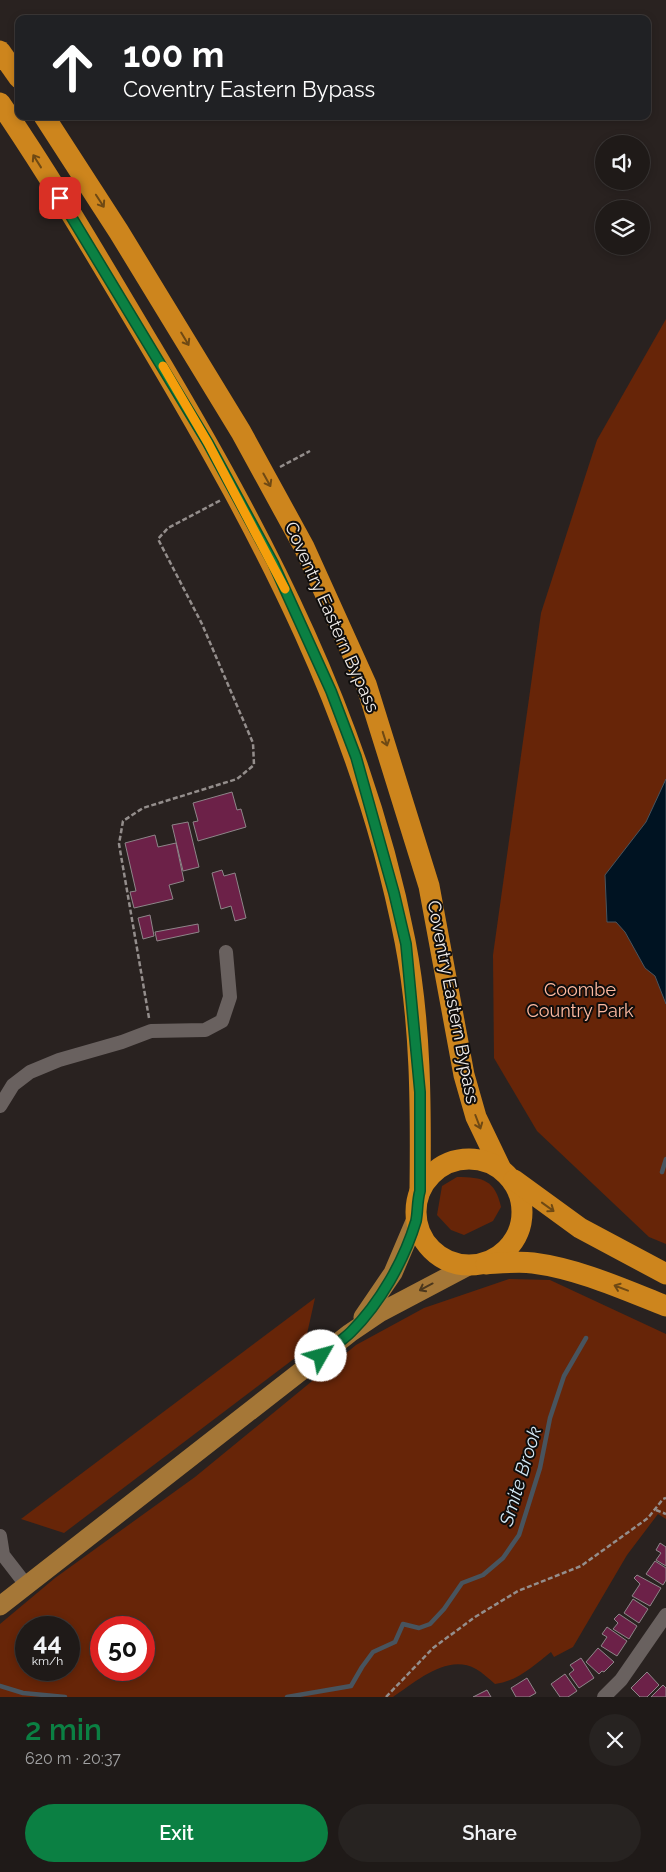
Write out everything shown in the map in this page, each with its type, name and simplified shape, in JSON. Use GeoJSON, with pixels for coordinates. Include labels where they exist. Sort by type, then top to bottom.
{"type":"FeatureCollection","features":[{"type":"Feature","properties":{"kind":"highway"},"geometry":{"type":"LineString","coordinates":[[0,51],[15,72]]}},
{"type":"Feature","properties":{"kind":"highway","name":"Coventry Eastern Bypass"},"geometry":{"type":"LineString","coordinates":[[0,103],[91,246],[208,443],[273,563],[331,691],[356,757],[394,893],[406,944],[420,1092],[420,1191]]}},
{"type":"Feature","properties":{"kind":"highway","name":"Coventry Eastern Bypass"},"geometry":{"type":"LineString","coordinates":[[47,120],[120,232],[241,432],[304,546],[366,684],[429,886],[464,1075],[476,1117],[505,1172],[580,1228],[666,1274]]}},
{"type":"Feature","properties":{"kind":"highway"},"geometry":{"type":"LineString","coordinates":[[475,1265],[490,1261],[505,1251],[514,1240],[520,1229],[523,1217],[522,1200],[505,1172],[478,1159],[458,1160],[436,1170],[420,1191],[416,1219],[421,1234],[434,1252],[453,1263],[475,1265],[532,1263],[567,1270],[666,1306]]}},
{"type":"Feature","properties":{"kind":"main road"},"geometry":{"type":"LineString","coordinates":[[350,1333],[379,1297],[393,1273],[416,1219]]}},
{"type":"Feature","properties":{"kind":"main road"},"geometry":{"type":"LineString","coordinates":[[0,1606],[350,1333],[380,1312],[475,1265]]}},
{"type":"Feature","properties":{"kind":"street"},"geometry":{"type":"LineString","coordinates":[[0,1106],[13,1085],[30,1072],[59,1060],[122,1042],[151,1031],[204,1030],[222,1020],[230,997],[226,952]]}},
{"type":"Feature","properties":{"kind":"street"},"geometry":{"type":"LineString","coordinates":[[0,1536],[3,1555],[26,1586]]}},
{"type":"Feature","properties":{"kind":"street"},"geometry":{"type":"LineString","coordinates":[[605,1697],[621,1680],[666,1615]]}},
{"type":"Feature","properties":{"kind":"path"},"geometry":{"type":"LineString","coordinates":[[151,1031],[120,844],[123,821],[143,808],[237,779],[254,765],[253,743],[202,624],[158,539],[168,528],[195,514]]}},
{"type":"Feature","properties":{"kind":"path"},"geometry":{"type":"LineString","coordinates":[[386,1697],[433,1648],[475,1617],[518,1591],[581,1566],[656,1510],[663,1499],[666,1498]]}},
{"type":"Feature","properties":{"kind":"path"},"geometry":{"type":"LineString","coordinates":[[656,1510],[666,1514]]}},
{"type":"Feature","properties":{"kind":"green space","name":"Coombe Country Park"},"geometry":{"type":"Polygon","coordinates":[[[666,319],[666,1244],[649,1237],[537,1131],[494,1058],[493,955],[541,613],[597,440],[666,319]]]}},
{"type":"Feature","properties":{"kind":"green space"},"geometry":{"type":"Polygon","coordinates":[[[457,1177],[481,1179],[486,1182],[495,1191],[501,1207],[493,1221],[464,1235],[451,1230],[437,1215],[442,1186],[457,1177]]]}},
{"type":"Feature","properties":{"kind":"green space"},"geometry":{"type":"Polygon","coordinates":[[[509,1279],[550,1280],[666,1334],[666,1519],[658,1514],[627,1555],[573,1647],[554,1657],[551,1652],[511,1680],[495,1684],[476,1669],[465,1665],[443,1667],[422,1677],[393,1697],[0,1697],[0,1624],[55,1578],[195,1477],[356,1345],[424,1308],[509,1279]]]}},
{"type":"Feature","properties":{"kind":"green space"},"geometry":{"type":"Polygon","coordinates":[[[315,1298],[303,1352],[64,1533],[21,1519],[315,1298]]]}},
{"type":"Feature","properties":{"kind":"water"},"geometry":{"type":"Polygon","coordinates":[[[666,779],[666,1004],[655,976],[645,968],[625,932],[616,922],[607,922],[605,875],[646,822],[666,779]]]}},
{"type":"Feature","properties":{"kind":"building"},"geometry":{"type":"Polygon","coordinates":[[[232,792],[237,810],[241,809],[246,827],[198,841],[193,822],[198,821],[193,803],[232,792]]]}},
{"type":"Feature","properties":{"kind":"building"},"geometry":{"type":"Polygon","coordinates":[[[188,822],[199,867],[183,871],[172,825],[188,822]]]}},
{"type":"Feature","properties":{"kind":"building"},"geometry":{"type":"Polygon","coordinates":[[[155,835],[158,847],[176,843],[184,881],[169,885],[173,899],[134,908],[130,892],[136,891],[125,843],[155,835]]]}},
{"type":"Feature","properties":{"kind":"building"},"geometry":{"type":"Polygon","coordinates":[[[222,870],[224,876],[235,873],[246,918],[235,921],[231,906],[221,909],[212,873],[222,870]]]}},
{"type":"Feature","properties":{"kind":"building"},"geometry":{"type":"Polygon","coordinates":[[[150,915],[154,936],[143,939],[138,918],[150,915]]]}},
{"type":"Feature","properties":{"kind":"building"},"geometry":{"type":"Polygon","coordinates":[[[198,924],[199,932],[157,941],[155,932],[198,924]]]}},
{"type":"Feature","properties":{"kind":"building"},"geometry":{"type":"Polygon","coordinates":[[[660,1543],[666,1547],[666,1566],[656,1560],[661,1553],[656,1550],[660,1543]]]}},
{"type":"Feature","properties":{"kind":"building"},"geometry":{"type":"Polygon","coordinates":[[[655,1561],[666,1568],[666,1580],[663,1585],[646,1574],[655,1561]]]}},
{"type":"Feature","properties":{"kind":"building"},"geometry":{"type":"Polygon","coordinates":[[[637,1575],[661,1588],[650,1606],[632,1596],[640,1584],[634,1578],[637,1575]]]}},
{"type":"Feature","properties":{"kind":"building"},"geometry":{"type":"Polygon","coordinates":[[[633,1599],[648,1609],[639,1623],[624,1613],[633,1599]]]}},
{"type":"Feature","properties":{"kind":"building"},"geometry":{"type":"Polygon","coordinates":[[[619,1614],[637,1626],[629,1639],[613,1629],[618,1623],[614,1619],[619,1614]]]}},
{"type":"Feature","properties":{"kind":"building"},"geometry":{"type":"Polygon","coordinates":[[[607,1627],[627,1641],[617,1656],[601,1646],[607,1637],[602,1634],[607,1627]]]}},
{"type":"Feature","properties":{"kind":"building"},"geometry":{"type":"Polygon","coordinates":[[[598,1648],[614,1662],[604,1672],[602,1671],[599,1674],[586,1662],[598,1648]]]}},
{"type":"Feature","properties":{"kind":"building"},"geometry":{"type":"Polygon","coordinates":[[[581,1658],[594,1678],[579,1688],[569,1674],[574,1670],[570,1665],[581,1658]]]}},
{"type":"Feature","properties":{"kind":"building"},"geometry":{"type":"Polygon","coordinates":[[[647,1672],[659,1685],[647,1697],[640,1697],[631,1688],[647,1672]]]}},
{"type":"Feature","properties":{"kind":"building"},"geometry":{"type":"Polygon","coordinates":[[[565,1674],[577,1691],[568,1697],[560,1697],[551,1684],[565,1674]]]}},
{"type":"Feature","properties":{"kind":"building"},"geometry":{"type":"Polygon","coordinates":[[[527,1678],[536,1693],[529,1697],[516,1697],[511,1688],[527,1678]]]}},
{"type":"Feature","properties":{"kind":"building"},"geometry":{"type":"Polygon","coordinates":[[[663,1685],[666,1688],[666,1697],[651,1697],[663,1685]]]}},
{"type":"Feature","properties":{"kind":"building"},"geometry":{"type":"Polygon","coordinates":[[[487,1690],[491,1697],[473,1697],[487,1690]]]}},
{"type":"Feature","properties":{"kind":"waterway","name":"Smite Brook"},"geometry":{"type":"LineString","coordinates":[[662,1172],[666,1159]]}},
{"type":"Feature","properties":{"kind":"waterway","name":"Smite Brook"},"geometry":{"type":"LineString","coordinates":[[287,1697],[351,1686],[373,1652],[395,1642],[403,1624],[419,1628],[430,1624],[444,1609],[462,1583],[483,1575],[503,1558],[519,1535],[540,1468],[550,1418],[564,1376],[586,1338]]}},
{"type":"Feature","properties":{"kind":"waterway","name":"Smite Brook"},"geometry":{"type":"LineString","coordinates":[[0,1686],[23,1693],[65,1697]]}},
{"type":"Feature","properties":{"kind":"slow traffic"},"geometry":{"type":"LineString","coordinates":[[163,366],[208,443],[273,563],[285,589]]}},
{"type":"Feature","properties":{"kind":"route"},"geometry":{"type":"LineString","coordinates":[[60,198],[91,246],[208,443],[273,563],[331,691],[356,757],[394,893],[406,944],[420,1092],[420,1191],[416,1219],[393,1273],[379,1297],[350,1333],[321,1356]]}}]}
